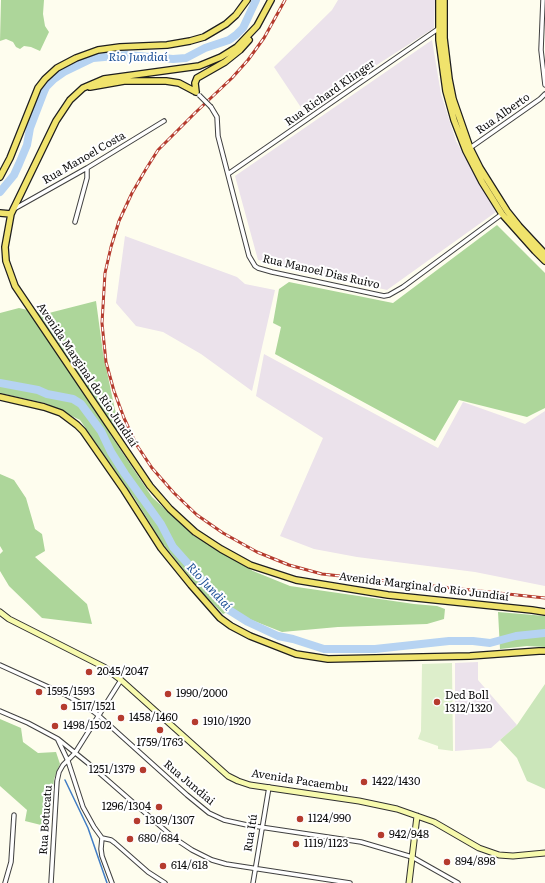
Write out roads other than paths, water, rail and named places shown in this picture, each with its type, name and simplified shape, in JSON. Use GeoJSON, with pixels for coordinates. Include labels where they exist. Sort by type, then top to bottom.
{"type":"FeatureCollection","features":[{"type":"Feature","properties":{"kind":"main road"},"geometry":{"type":"LineString","coordinates":[[0,177],[10,158],[38,88],[57,68],[76,58],[98,50],[120,47],[167,45],[204,37],[226,24],[236,15],[247,0]]}},
{"type":"Feature","properties":{"kind":"main road","name":"Avenida Marginal do Rio Jundiaí"},"geometry":{"type":"LineString","coordinates":[[270,0],[257,26],[234,50],[210,62],[188,68],[112,77],[96,81],[83,88],[70,100],[60,113],[12,211],[6,247],[6,261],[15,286],[20,296],[150,486],[170,509],[195,532],[221,549],[250,565],[296,580],[388,595],[545,612]]}},
{"type":"Feature","properties":{"kind":"main road"},"geometry":{"type":"LineString","coordinates":[[439,0],[446,91],[454,120],[466,151],[475,170],[502,214],[534,251],[545,261]]}},
{"type":"Feature","properties":{"kind":"main road"},"geometry":{"type":"LineString","coordinates":[[444,0],[441,29],[446,65],[453,99],[470,148],[480,168],[507,211],[518,226],[545,254]]}},
{"type":"Feature","properties":{"kind":"main road"},"geometry":{"type":"LineString","coordinates":[[198,94],[195,83],[197,78],[233,56],[250,39],[257,26]]}},
{"type":"Feature","properties":{"kind":"main road"},"geometry":{"type":"LineString","coordinates":[[83,88],[124,81],[166,81],[179,83],[198,94]]}},
{"type":"Feature","properties":{"kind":"main road"},"geometry":{"type":"LineString","coordinates":[[0,213],[12,211]]}},
{"type":"Feature","properties":{"kind":"main road"},"geometry":{"type":"LineString","coordinates":[[0,397],[44,407],[61,413],[77,425],[83,431],[162,548],[186,580],[220,618],[231,626],[250,636],[296,654],[328,659],[451,657],[545,651]]}},
{"type":"Feature","properties":{"kind":"main road","name":"Avenida Pacaembu"},"geometry":{"type":"LineString","coordinates":[[0,612],[9,619],[104,667],[121,680],[228,776],[238,781],[250,785],[359,801],[397,809],[434,822],[479,848],[499,855],[512,856],[545,853]]}},
{"type":"Feature","properties":{"kind":"main road"},"geometry":{"type":"LineString","coordinates":[[409,883],[417,816]]}},
{"type":"Feature","properties":{"kind":"street"},"geometry":{"type":"LineString","coordinates":[[543,0],[541,50],[545,85]]}},
{"type":"Feature","properties":{"kind":"street","name":"Rua Richard Klinger"},"geometry":{"type":"LineString","coordinates":[[228,174],[441,29]]}},
{"type":"Feature","properties":{"kind":"street","name":"Rua Manoel Dias Ruivo"},"geometry":{"type":"LineString","coordinates":[[198,94],[216,114],[218,136],[249,256],[255,266],[272,272],[384,296],[395,293],[502,214]]}},
{"type":"Feature","properties":{"kind":"street","name":"Rua Alberto"},"geometry":{"type":"LineString","coordinates":[[470,148],[545,94]]}},
{"type":"Feature","properties":{"kind":"street","name":"Rua Manoel Costa"},"geometry":{"type":"LineString","coordinates":[[12,211],[87,168],[164,121]]}},
{"type":"Feature","properties":{"kind":"street"},"geometry":{"type":"LineString","coordinates":[[76,222],[87,178],[87,168]]}},
{"type":"Feature","properties":{"kind":"street","name":"Rua Jundiai"},"geometry":{"type":"LineString","coordinates":[[0,665],[66,695],[86,706],[98,715],[187,796],[209,813],[224,820],[261,828],[361,842],[412,858],[458,883]]}},
{"type":"Feature","properties":{"kind":"street","name":"Rua Botucatu"},"geometry":{"type":"LineString","coordinates":[[51,883],[57,781],[60,769],[76,753],[98,715],[121,680]]}},
{"type":"Feature","properties":{"kind":"street"},"geometry":{"type":"LineString","coordinates":[[0,711],[28,723],[58,739],[174,838],[192,850],[219,862],[255,869],[350,883]]}},
{"type":"Feature","properties":{"kind":"street"},"geometry":{"type":"LineString","coordinates":[[58,739],[68,761],[83,807],[102,838],[102,856],[112,883]]}},
{"type":"Feature","properties":{"kind":"street","name":"Rua Itú"},"geometry":{"type":"LineString","coordinates":[[253,883],[269,787]]}},
{"type":"Feature","properties":{"kind":"street"},"geometry":{"type":"LineString","coordinates":[[5,883],[11,862],[14,816]]}},
{"type":"Feature","properties":{"kind":"street"},"geometry":{"type":"LineString","coordinates":[[102,838],[113,841],[148,872],[165,883]]}},
{"type":"Feature","properties":{"kind":"waterway","name":"Rio Jundiaí"},"geometry":{"type":"LineString","coordinates":[[0,192],[14,175],[27,145],[30,128],[43,94],[46,87],[54,79],[64,72],[93,58],[127,55],[173,59],[186,58],[205,48],[229,40],[236,35],[243,28],[256,0]]}},
{"type":"Feature","properties":{"kind":"waterway","name":"Rio Jundiaí"},"geometry":{"type":"LineString","coordinates":[[0,383],[38,390],[47,394],[73,399],[81,404],[101,431],[111,452],[125,474],[161,524],[173,547],[229,610],[248,622],[278,636],[324,649],[375,649],[449,641],[490,643],[516,636],[545,633]]}},
{"type":"Feature","properties":{"kind":"waterway"},"geometry":{"type":"LineString","coordinates":[[65,780],[88,828],[107,883]]}},
{"type":"Feature","properties":{"kind":"railway"},"geometry":{"type":"LineString","coordinates":[[285,0],[264,38],[248,60],[232,78],[158,150],[132,193],[119,221],[105,273],[102,323],[106,362],[114,391],[124,418],[136,444],[152,468],[174,493],[197,515],[223,533],[257,552],[289,565],[322,574],[545,598]]}},
{"type":"Feature","properties":{"kind":"place","name":"2045/2047"},"geometry":{"type":"Point","coordinates":[89,672]}},
{"type":"Feature","properties":{"kind":"place","name":"1595/1593"},"geometry":{"type":"Point","coordinates":[39,692]}},
{"type":"Feature","properties":{"kind":"place","name":"1990/2000"},"geometry":{"type":"Point","coordinates":[168,694]}},
{"type":"Feature","properties":{"kind":"place","name":"Ded Boll 1312/1320"},"geometry":{"type":"Point","coordinates":[437,702]}},
{"type":"Feature","properties":{"kind":"place","name":"1517/1521"},"geometry":{"type":"Point","coordinates":[64,707]}},
{"type":"Feature","properties":{"kind":"place","name":"1458/1460"},"geometry":{"type":"Point","coordinates":[121,718]}},
{"type":"Feature","properties":{"kind":"place","name":"1910/1920"},"geometry":{"type":"Point","coordinates":[195,722]}},
{"type":"Feature","properties":{"kind":"place","name":"1498/1502"},"geometry":{"type":"Point","coordinates":[55,726]}},
{"type":"Feature","properties":{"kind":"place","name":"1759/1763"},"geometry":{"type":"Point","coordinates":[160,730]}},
{"type":"Feature","properties":{"kind":"place","name":"1251/1379"},"geometry":{"type":"Point","coordinates":[143,770]}},
{"type":"Feature","properties":{"kind":"place","name":"1422/1430"},"geometry":{"type":"Point","coordinates":[364,782]}},
{"type":"Feature","properties":{"kind":"place","name":"1296/1304"},"geometry":{"type":"Point","coordinates":[159,807]}},
{"type":"Feature","properties":{"kind":"place","name":"1124/990"},"geometry":{"type":"Point","coordinates":[300,819]}},
{"type":"Feature","properties":{"kind":"place","name":"1309/1307"},"geometry":{"type":"Point","coordinates":[137,821]}},
{"type":"Feature","properties":{"kind":"place","name":"942/948"},"geometry":{"type":"Point","coordinates":[381,835]}},
{"type":"Feature","properties":{"kind":"place","name":"680/684"},"geometry":{"type":"Point","coordinates":[130,839]}},
{"type":"Feature","properties":{"kind":"place","name":"1119/1123"},"geometry":{"type":"Point","coordinates":[296,844]}},
{"type":"Feature","properties":{"kind":"place","name":"894/898"},"geometry":{"type":"Point","coordinates":[447,862]}},
{"type":"Feature","properties":{"kind":"place","name":"614/618"},"geometry":{"type":"Point","coordinates":[163,866]}}]}
